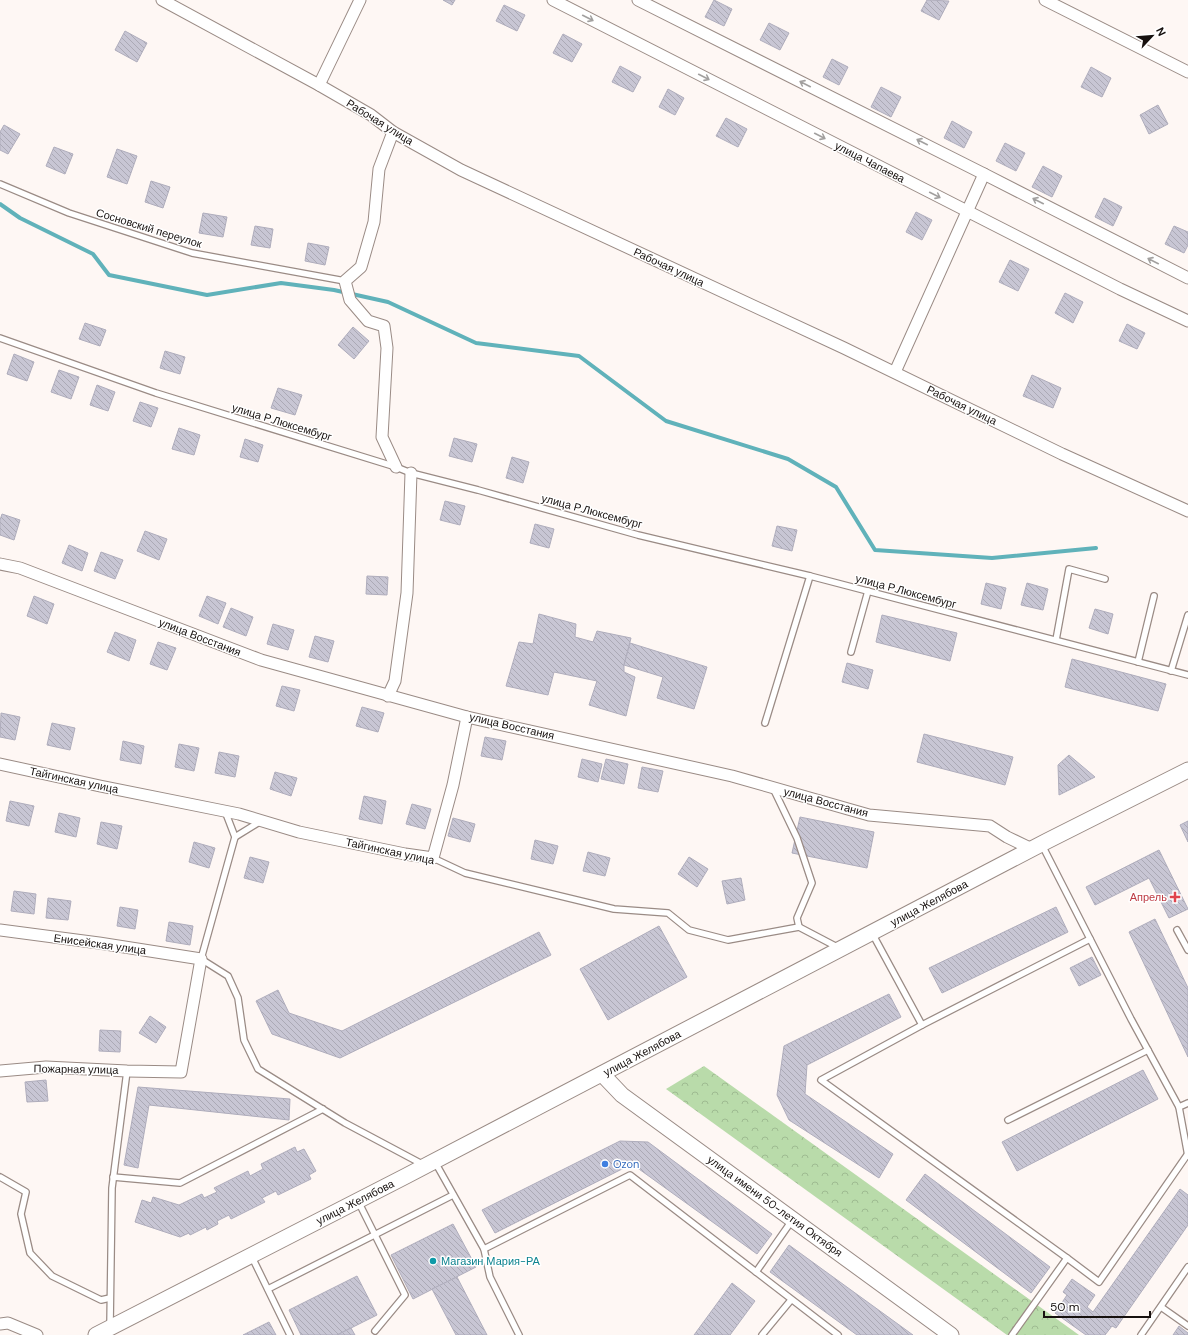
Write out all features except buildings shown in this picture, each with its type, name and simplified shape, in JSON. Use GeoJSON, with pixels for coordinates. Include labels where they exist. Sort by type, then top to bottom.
{"type":"FeatureCollection","features":[{"type":"Feature","properties":{"kind":"street","name":"Рабочая улица"},"geometry":{"type":"LineString","coordinates":[[162,0],[319,85],[371,115],[393,132],[461,170],[837,344],[1062,454],[1188,511]]}},
{"type":"Feature","properties":{"kind":"street"},"geometry":{"type":"LineString","coordinates":[[319,85],[360,0]]}},
{"type":"Feature","properties":{"kind":"street","name":"улица Чапаева"},"geometry":{"type":"LineString","coordinates":[[553,0],[1120,289],[1188,321]]}},
{"type":"Feature","properties":{"kind":"street"},"geometry":{"type":"LineString","coordinates":[[638,0],[1188,278]]}},
{"type":"Feature","properties":{"kind":"street"},"geometry":{"type":"LineString","coordinates":[[1045,0],[1188,72]]}},
{"type":"Feature","properties":{"kind":"street"},"geometry":{"type":"LineString","coordinates":[[393,132],[379,168],[374,222],[361,267],[345,281],[350,300],[368,321],[384,326],[387,348],[382,437],[396,467]]}},
{"type":"Feature","properties":{"kind":"street"},"geometry":{"type":"LineString","coordinates":[[895,372],[984,174]]}},
{"type":"Feature","properties":{"kind":"street"},"geometry":{"type":"LineString","coordinates":[[388,696],[395,681],[407,593],[412,473]]}},
{"type":"Feature","properties":{"kind":"street","name":"улица Восстания"},"geometry":{"type":"LineString","coordinates":[[0,564],[20,568],[261,660],[388,696],[467,717],[732,776],[870,815],[990,826],[1007,837],[1037,847]]}},
{"type":"Feature","properties":{"kind":"street"},"geometry":{"type":"LineString","coordinates":[[433,858],[453,785],[467,717]]}},
{"type":"Feature","properties":{"kind":"street","name":"Тайгинская улица"},"geometry":{"type":"LineString","coordinates":[[0,764],[225,811],[299,832],[405,854],[433,858]]}},
{"type":"Feature","properties":{"kind":"street","name":"улица Желябова"},"geometry":{"type":"LineString","coordinates":[[96,1335],[358,1201],[840,948],[872,933],[1188,770]]}},
{"type":"Feature","properties":{"kind":"street","name":"Енисейская улица"},"geometry":{"type":"LineString","coordinates":[[0,930],[99,943],[201,959]]}},
{"type":"Feature","properties":{"kind":"street","name":"Пожарная улица"},"geometry":{"type":"LineString","coordinates":[[0,1071],[46,1067],[181,1072],[201,959]]}},
{"type":"Feature","properties":{"kind":"street","name":"улица имени 50-летия Октября"},"geometry":{"type":"LineString","coordinates":[[602,1074],[622,1094],[951,1335]]}},
{"type":"Feature","properties":{"kind":"street"},"geometry":{"type":"LineString","coordinates":[[0,1324],[8,1323],[37,1335]]}},
{"type":"Feature","properties":{"kind":"lane","name":"Сосновский переулок"},"geometry":{"type":"LineString","coordinates":[[0,184],[69,213],[192,253],[345,281]]}},
{"type":"Feature","properties":{"kind":"lane","name":"улица Р.Люксембург"},"geometry":{"type":"LineString","coordinates":[[0,338],[156,393],[412,473],[638,535],[810,576],[1188,675]]}},
{"type":"Feature","properties":{"kind":"lane"},"geometry":{"type":"LineString","coordinates":[[1056,640],[1069,569],[1105,579]]}},
{"type":"Feature","properties":{"kind":"lane"},"geometry":{"type":"LineString","coordinates":[[765,723],[810,576]]}},
{"type":"Feature","properties":{"kind":"lane"},"geometry":{"type":"LineString","coordinates":[[851,652],[868,591]]}},
{"type":"Feature","properties":{"kind":"lane"},"geometry":{"type":"LineString","coordinates":[[1138,662],[1154,596]]}},
{"type":"Feature","properties":{"kind":"lane"},"geometry":{"type":"LineString","coordinates":[[1171,671],[1188,615]]}},
{"type":"Feature","properties":{"kind":"lane"},"geometry":{"type":"LineString","coordinates":[[773,788],[797,838],[812,883],[798,918],[799,927],[840,948]]}},
{"type":"Feature","properties":{"kind":"lane"},"geometry":{"type":"LineString","coordinates":[[225,811],[235,837],[201,959],[228,976],[238,998],[244,1040],[258,1069],[345,1123],[429,1163],[453,1195],[484,1249],[490,1277],[519,1335]]}},
{"type":"Feature","properties":{"kind":"lane"},"geometry":{"type":"LineString","coordinates":[[235,837],[261,821]]}},
{"type":"Feature","properties":{"kind":"lane"},"geometry":{"type":"LineString","coordinates":[[1037,847],[1090,939],[1179,1107],[1188,1156],[1098,1282],[821,1080],[922,1025],[1090,939]]}},
{"type":"Feature","properties":{"kind":"lane","name":"Тайгинская улица"},"geometry":{"type":"LineString","coordinates":[[433,858],[465,873],[614,909],[668,912],[690,930],[728,940],[799,927]]}},
{"type":"Feature","properties":{"kind":"lane"},"geometry":{"type":"LineString","coordinates":[[1178,930],[1188,950]]}},
{"type":"Feature","properties":{"kind":"lane"},"geometry":{"type":"LineString","coordinates":[[872,933],[922,1025]]}},
{"type":"Feature","properties":{"kind":"lane"},"geometry":{"type":"LineString","coordinates":[[1008,1120],[1148,1050]]}},
{"type":"Feature","properties":{"kind":"lane"},"geometry":{"type":"LineString","coordinates":[[110,1328],[113,1178],[127,1071]]}},
{"type":"Feature","properties":{"kind":"lane"},"geometry":{"type":"LineString","coordinates":[[1179,1107],[1188,1103]]}},
{"type":"Feature","properties":{"kind":"lane"},"geometry":{"type":"LineString","coordinates":[[113,1178],[180,1184],[323,1109]]}},
{"type":"Feature","properties":{"kind":"lane"},"geometry":{"type":"LineString","coordinates":[[484,1249],[630,1175],[838,1335]]}},
{"type":"Feature","properties":{"kind":"lane"},"geometry":{"type":"LineString","coordinates":[[0,1176],[26,1192],[21,1214],[30,1253],[52,1276],[101,1300],[110,1298]]}},
{"type":"Feature","properties":{"kind":"lane"},"geometry":{"type":"LineString","coordinates":[[268,1289],[453,1195]]}},
{"type":"Feature","properties":{"kind":"lane"},"geometry":{"type":"LineString","coordinates":[[358,1201],[405,1295],[374,1331]]}},
{"type":"Feature","properties":{"kind":"lane"},"geometry":{"type":"LineString","coordinates":[[756,1272],[793,1219]]}},
{"type":"Feature","properties":{"kind":"lane"},"geometry":{"type":"LineString","coordinates":[[251,1255],[290,1335]]}},
{"type":"Feature","properties":{"kind":"lane"},"geometry":{"type":"LineString","coordinates":[[1012,1335],[1067,1258]]}},
{"type":"Feature","properties":{"kind":"lane"},"geometry":{"type":"LineString","coordinates":[[1141,1335],[1188,1267]]}},
{"type":"Feature","properties":{"kind":"lane"},"geometry":{"type":"LineString","coordinates":[[762,1335],[791,1300]]}},
{"type":"Feature","properties":{"kind":"lane"},"geometry":{"type":"LineString","coordinates":[[1161,1307],[1188,1326]]}},
{"type":"Feature","properties":{"kind":"green space"},"geometry":{"type":"Polygon","coordinates":[[[704,1066],[1079,1335],[1007,1335],[666,1089],[704,1066]]]}},
{"type":"Feature","properties":{"kind":"waterway"},"geometry":{"type":"LineString","coordinates":[[0,204],[20,218],[93,254],[109,275],[207,295],[281,283],[334,290],[388,302],[476,343],[579,356],[666,421],[788,459],[836,487],[875,550],[992,558],[1096,548]]}},
{"type":"Feature","properties":{"kind":"place","name":"Апрель"},"geometry":{"type":"Point","coordinates":[1175,897]}},
{"type":"Feature","properties":{"kind":"place","name":"Ozon"},"geometry":{"type":"Point","coordinates":[605,1164]}},
{"type":"Feature","properties":{"kind":"place","name":"Магазин Мария-РА"},"geometry":{"type":"Point","coordinates":[433,1261]}}]}
